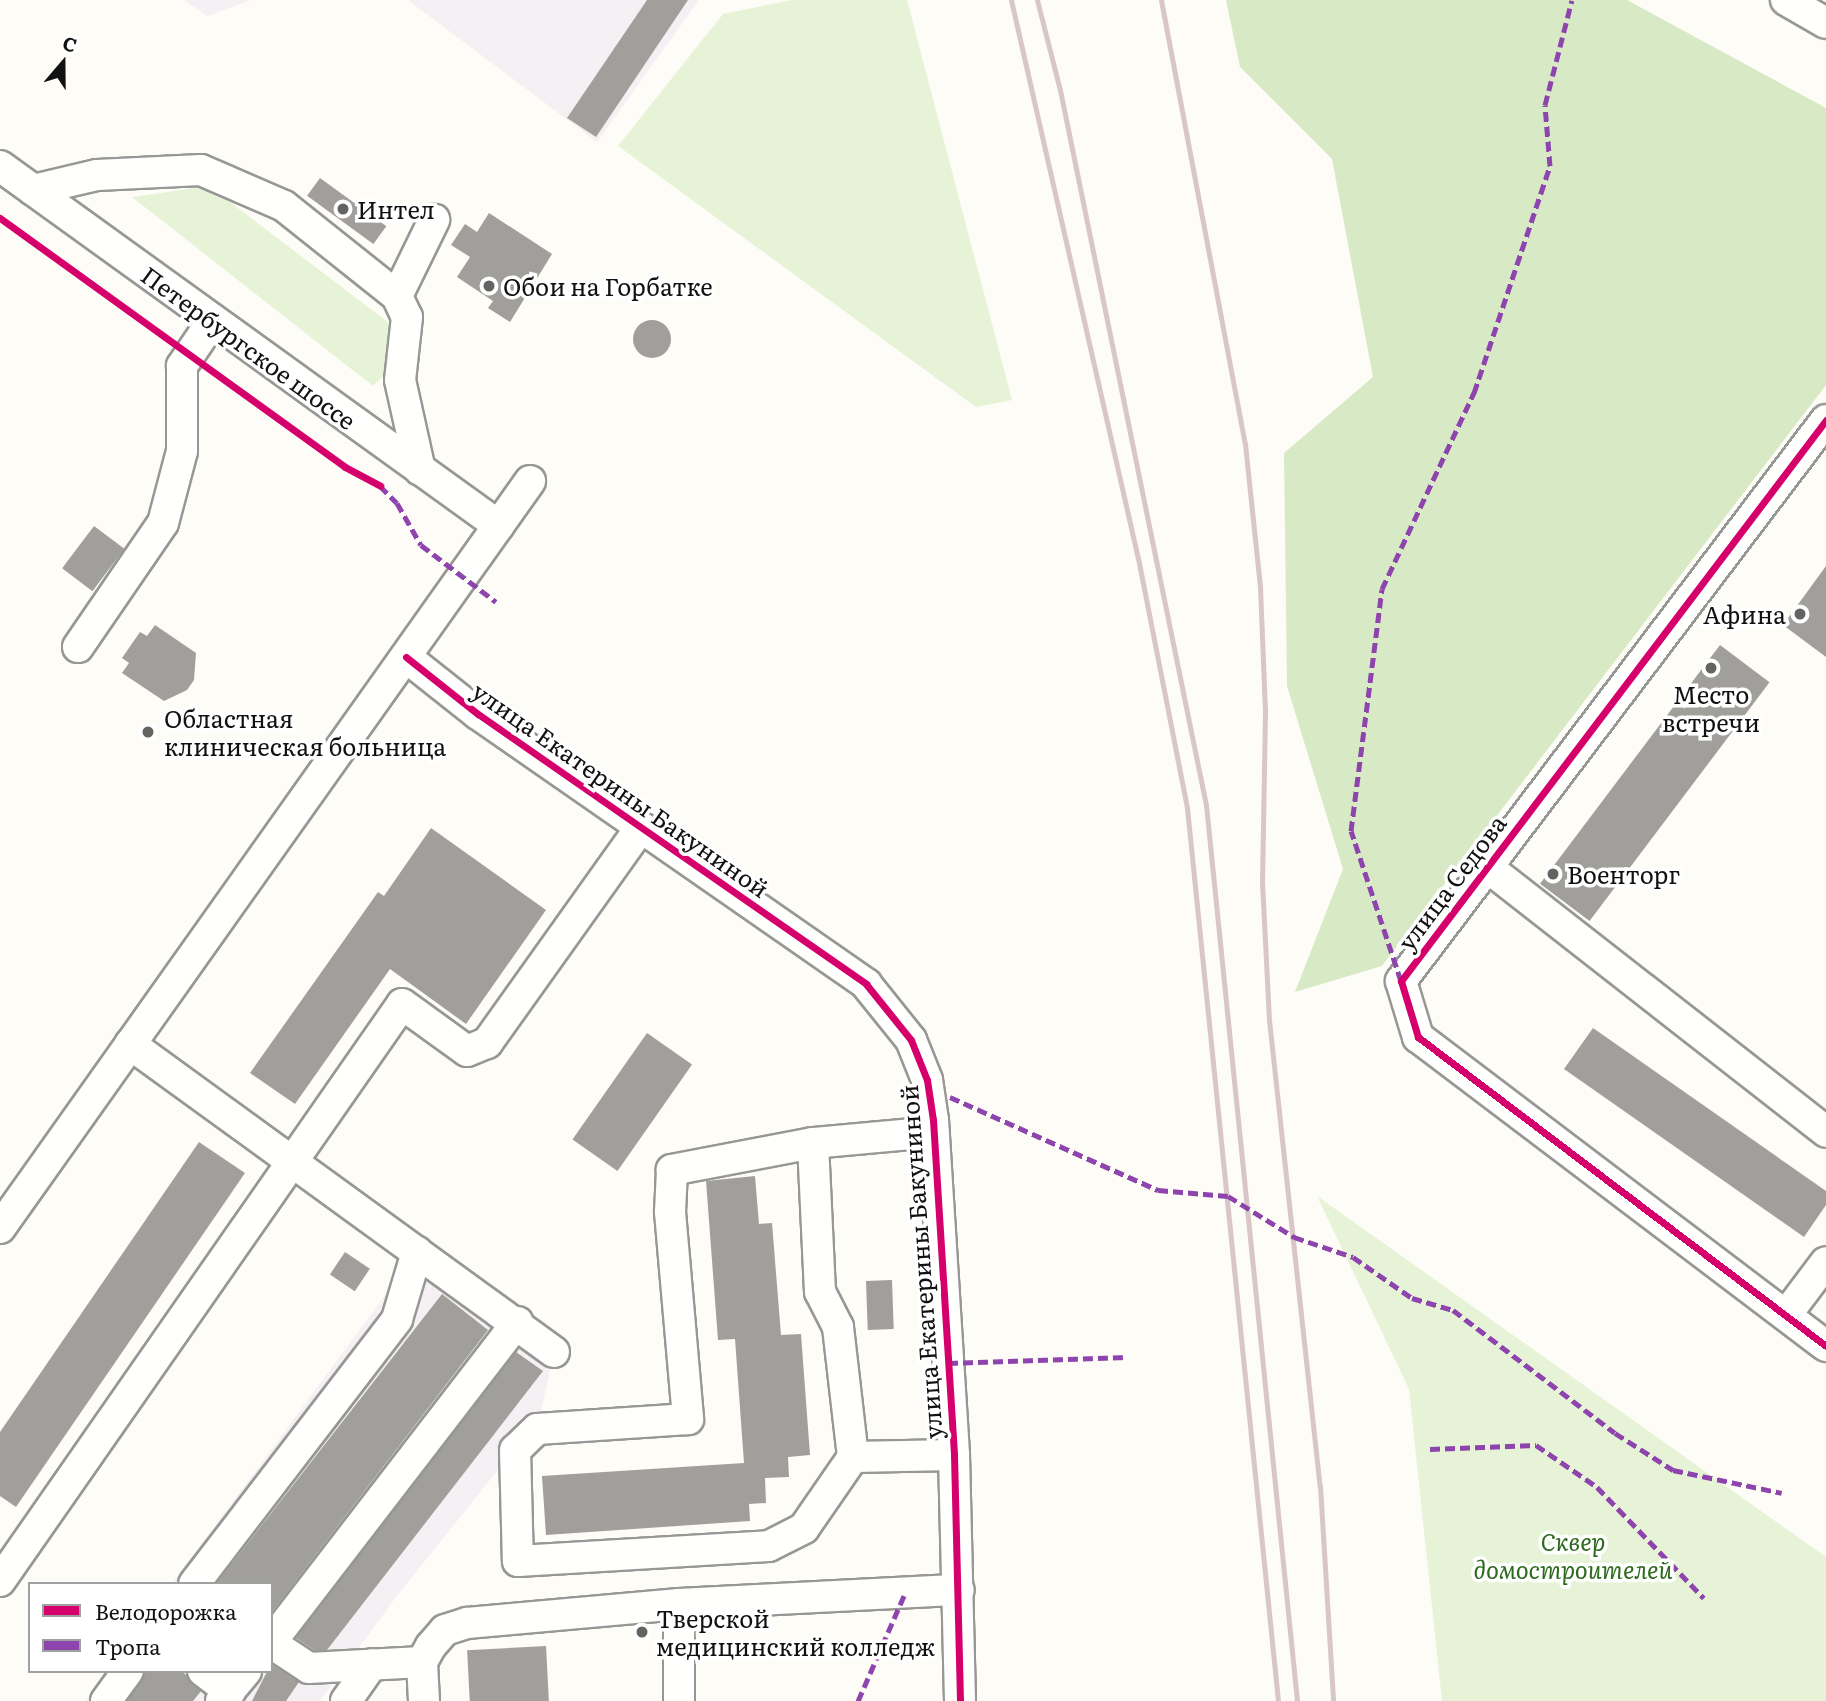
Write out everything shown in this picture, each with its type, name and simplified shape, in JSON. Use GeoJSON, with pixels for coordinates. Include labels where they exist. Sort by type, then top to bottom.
{"type":"FeatureCollection","features":[{"type":"Feature","properties":{"kind":"street"},"geometry":{"type":"LineString","coordinates":[[1786,0],[1826,23]]}},
{"type":"Feature","properties":{"kind":"street","name":"Петербургское шоссе"},"geometry":{"type":"LineString","coordinates":[[0,166],[499,526]]}},
{"type":"Feature","properties":{"kind":"street"},"geometry":{"type":"LineString","coordinates":[[33,190],[97,175],[201,170],[285,206],[397,296],[407,317],[400,380],[420,470]]}},
{"type":"Feature","properties":{"kind":"street"},"geometry":{"type":"LineString","coordinates":[[397,296],[435,220]]}},
{"type":"Feature","properties":{"kind":"street"},"geometry":{"type":"LineString","coordinates":[[78,647],[163,523],[182,451],[182,366],[213,320]]}},
{"type":"Feature","properties":{"kind":"street","name":"улица Седова"},"geometry":{"type":"LineString","coordinates":[[1826,420],[1401,981],[1418,1037],[1826,1346]]}},
{"type":"Feature","properties":{"kind":"street"},"geometry":{"type":"LineString","coordinates":[[0,1228],[530,481]]}},
{"type":"Feature","properties":{"kind":"street","name":"улица Екатерины Бакуниной"},"geometry":{"type":"LineString","coordinates":[[406,657],[478,714],[866,984],[887,1004],[923,1066],[934,1132],[954,1455],[960,1701]]}},
{"type":"Feature","properties":{"kind":"street"},"geometry":{"type":"LineString","coordinates":[[0,1581],[293,1165],[300,1146],[402,1004],[467,1051],[487,1043],[641,827]]}},
{"type":"Feature","properties":{"kind":"street"},"geometry":{"type":"LineString","coordinates":[[1486,866],[1826,1132]]}},
{"type":"Feature","properties":{"kind":"street"},"geometry":{"type":"LineString","coordinates":[[130,1044],[293,1165],[517,1322],[554,1352]]}},
{"type":"Feature","properties":{"kind":"street"},"geometry":{"type":"LineString","coordinates":[[813,1143],[820,1292],[838,1327],[853,1457],[804,1528],[769,1546],[517,1561],[514,1450],[537,1429],[688,1419],[670,1212],[672,1170],[813,1143],[934,1132]]}},
{"type":"Feature","properties":{"kind":"street"},"geometry":{"type":"LineString","coordinates":[[196,1582],[397,1319],[417,1252]]}},
{"type":"Feature","properties":{"kind":"street"},"geometry":{"type":"LineString","coordinates":[[1786,1315],[1826,1262]]}},
{"type":"Feature","properties":{"kind":"street"},"geometry":{"type":"LineString","coordinates":[[273,1639],[517,1322]]}},
{"type":"Feature","properties":{"kind":"street"},"geometry":{"type":"LineString","coordinates":[[853,1457],[954,1455]]}},
{"type":"Feature","properties":{"kind":"street"},"geometry":{"type":"LineString","coordinates":[[424,1701],[422,1662],[445,1630],[467,1623],[679,1604],[959,1590]]}},
{"type":"Feature","properties":{"kind":"street"},"geometry":{"type":"LineString","coordinates":[[679,1604],[679,1701]]}},
{"type":"Feature","properties":{"kind":"street"},"geometry":{"type":"LineString","coordinates":[[273,1643],[309,1668],[422,1662]]}},
{"type":"Feature","properties":{"kind":"street"},"geometry":{"type":"LineString","coordinates":[[346,1701],[372,1664]]}},
{"type":"Feature","properties":{"kind":"street"},"geometry":{"type":"LineString","coordinates":[[106,1701],[127,1673]]}},
{"type":"Feature","properties":{"kind":"street"},"geometry":{"type":"LineString","coordinates":[[206,1673],[232,1688]]}},
{"type":"Feature","properties":{"kind":"shaded area"},"geometry":{"type":"Polygon","coordinates":[[[184,0],[251,0],[207,16],[184,0]]]}},
{"type":"Feature","properties":{"kind":"shaded area"},"geometry":{"type":"Polygon","coordinates":[[[408,0],[699,0],[597,142],[408,0]]]}},
{"type":"Feature","properties":{"kind":"shaded area"},"geometry":{"type":"Polygon","coordinates":[[[417,1252],[554,1352],[537,1429],[514,1450],[396,1597],[320,1701],[86,1701],[106,1673],[273,1673],[273,1582],[173,1582],[417,1252]]]}},
{"type":"Feature","properties":{"kind":"green space"},"geometry":{"type":"Polygon","coordinates":[[[792,0],[907,0],[1012,400],[976,407],[618,146],[723,14],[792,0]]]}},
{"type":"Feature","properties":{"kind":"green space"},"geometry":{"type":"Polygon","coordinates":[[[1226,0],[1627,0],[1826,108],[1826,385],[1382,966],[1295,992],[1343,869],[1287,686],[1284,453],[1373,377],[1332,159],[1240,67],[1226,0]]]}},
{"type":"Feature","properties":{"kind":"green space"},"geometry":{"type":"Polygon","coordinates":[[[209,186],[389,323],[394,337],[387,373],[373,386],[132,197],[209,186]]]}},
{"type":"Feature","properties":{"kind":"green space","name":"Сквер домостроителей"},"geometry":{"type":"Polygon","coordinates":[[[1317,1196],[1826,1557],[1826,1701],[1442,1701],[1409,1389],[1317,1196]]]}},
{"type":"Feature","properties":{"kind":"building"},"geometry":{"type":"Polygon","coordinates":[[[647,0],[688,0],[596,137],[567,118],[647,0]]]}},
{"type":"Feature","properties":{"kind":"building"},"geometry":{"type":"Polygon","coordinates":[[[320,178],[386,226],[373,244],[307,196],[320,178]]]}},
{"type":"Feature","properties":{"kind":"building"},"geometry":{"type":"Polygon","coordinates":[[[489,213],[552,254],[510,322],[488,308],[493,301],[457,277],[470,257],[451,245],[465,224],[477,232],[489,213]]]}},
{"type":"Feature","properties":{"kind":"building"},"geometry":{"type":"Polygon","coordinates":[[[652,320],[665,326],[671,339],[665,352],[652,358],[639,352],[633,339],[639,326],[652,320]]]}},
{"type":"Feature","properties":{"kind":"building"},"geometry":{"type":"Polygon","coordinates":[[[94,526],[124,549],[92,591],[62,568],[94,526]]]}},
{"type":"Feature","properties":{"kind":"building"},"geometry":{"type":"Polygon","coordinates":[[[1826,566],[1826,657],[1783,625],[1826,566]]]}},
{"type":"Feature","properties":{"kind":"building"},"geometry":{"type":"Polygon","coordinates":[[[155,625],[196,653],[194,680],[187,690],[164,701],[122,673],[129,663],[122,658],[140,632],[147,636],[155,625]]]}},
{"type":"Feature","properties":{"kind":"building"},"geometry":{"type":"Polygon","coordinates":[[[1720,645],[1770,682],[1590,921],[1540,884],[1720,645]]]}},
{"type":"Feature","properties":{"kind":"building"},"geometry":{"type":"Polygon","coordinates":[[[431,828],[546,910],[466,1024],[390,969],[295,1104],[250,1073],[378,892],[384,896],[431,828]]]}},
{"type":"Feature","properties":{"kind":"building"},"geometry":{"type":"Polygon","coordinates":[[[1593,1028],[1826,1191],[1826,1205],[1804,1237],[1564,1069],[1593,1028]]]}},
{"type":"Feature","properties":{"kind":"building"},"geometry":{"type":"Polygon","coordinates":[[[647,1033],[692,1065],[617,1171],[572,1139],[647,1033]]]}},
{"type":"Feature","properties":{"kind":"building"},"geometry":{"type":"Polygon","coordinates":[[[199,1142],[245,1173],[16,1507],[0,1496],[0,1432],[199,1142]]]}},
{"type":"Feature","properties":{"kind":"building"},"geometry":{"type":"Polygon","coordinates":[[[755,1176],[759,1224],[772,1223],[781,1335],[801,1334],[810,1455],[788,1457],[789,1477],[765,1478],[766,1503],[749,1504],[750,1521],[546,1535],[542,1476],[744,1463],[735,1339],[718,1340],[706,1181],[755,1176]]]}},
{"type":"Feature","properties":{"kind":"building"},"geometry":{"type":"Polygon","coordinates":[[[345,1252],[370,1269],[355,1291],[330,1274],[345,1252]]]}},
{"type":"Feature","properties":{"kind":"building"},"geometry":{"type":"Polygon","coordinates":[[[892,1280],[894,1329],[868,1330],[866,1281],[892,1280]]]}},
{"type":"Feature","properties":{"kind":"building"},"geometry":{"type":"Polygon","coordinates":[[[442,1294],[488,1330],[273,1610],[273,1582],[218,1582],[442,1294]]]}},
{"type":"Feature","properties":{"kind":"building"},"geometry":{"type":"Polygon","coordinates":[[[516,1352],[543,1371],[327,1650],[314,1650],[296,1638],[516,1352]]]}},
{"type":"Feature","properties":{"kind":"building"},"geometry":{"type":"Polygon","coordinates":[[[546,1646],[549,1701],[470,1701],[467,1650],[546,1646]]]}},
{"type":"Feature","properties":{"kind":"building"},"geometry":{"type":"Polygon","coordinates":[[[273,1665],[299,1682],[286,1701],[252,1701],[266,1673],[273,1673],[273,1665]]]}},
{"type":"Feature","properties":{"kind":"building"},"geometry":{"type":"Polygon","coordinates":[[[144,1673],[184,1673],[201,1691],[193,1701],[128,1701],[144,1673]]]}},
{"type":"Feature","properties":{"kind":"railway"},"geometry":{"type":"LineString","coordinates":[[1011,0],[1139,563],[1187,808],[1278,1701]]}},
{"type":"Feature","properties":{"kind":"railway"},"geometry":{"type":"LineString","coordinates":[[1037,0],[1060,90],[1206,805],[1297,1701]]}},
{"type":"Feature","properties":{"kind":"railway"},"geometry":{"type":"LineString","coordinates":[[1161,0],[1245,444],[1260,587],[1265,712],[1262,882],[1269,1020],[1320,1486],[1333,1701]]}},
{"type":"Feature","properties":{"kind":"marked path"},"geometry":{"type":"LineString","coordinates":[[1401,981],[1351,831],[1382,589],[1474,393],[1550,166],[1545,105],[1572,0]]}},
{"type":"Feature","properties":{"kind":"marked path"},"geometry":{"type":"LineString","coordinates":[[380,486],[397,503],[421,545],[496,602]]}},
{"type":"Feature","properties":{"kind":"marked path"},"geometry":{"type":"LineString","coordinates":[[950,1097],[1158,1190],[1228,1196],[1294,1237],[1353,1257],[1412,1298],[1453,1310],[1615,1433],[1673,1470],[1782,1493]]}},
{"type":"Feature","properties":{"kind":"marked path"},"geometry":{"type":"LineString","coordinates":[[948,1363],[1127,1357]]}},
{"type":"Feature","properties":{"kind":"marked path"},"geometry":{"type":"LineString","coordinates":[[1430,1449],[1536,1445],[1597,1487],[1704,1598]]}},
{"type":"Feature","properties":{"kind":"marked path"},"geometry":{"type":"LineString","coordinates":[[858,1701],[906,1591]]}},
{"type":"Feature","properties":{"kind":"cycle path"},"geometry":{"type":"LineString","coordinates":[[0,218],[345,467],[380,486]]}},
{"type":"Feature","properties":{"kind":"cycle path"},"geometry":{"type":"LineString","coordinates":[[1826,420],[1401,981],[1418,1037],[1826,1346]]}},
{"type":"Feature","properties":{"kind":"cycle path"},"geometry":{"type":"LineString","coordinates":[[406,657],[478,714],[866,984],[911,1040],[927,1080],[933,1120],[954,1455],[960,1701]]}},
{"type":"Feature","properties":{"kind":"place","name":"Интел"},"geometry":{"type":"Point","coordinates":[343,209]}},
{"type":"Feature","properties":{"kind":"place","name":"Обои на Горбатке"},"geometry":{"type":"Point","coordinates":[489,286]}},
{"type":"Feature","properties":{"kind":"place","name":"Афина"},"geometry":{"type":"Point","coordinates":[1800,614]}},
{"type":"Feature","properties":{"kind":"place","name":"Место встречи"},"geometry":{"type":"Point","coordinates":[1711,668]}},
{"type":"Feature","properties":{"kind":"place","name":"Областная клиническая больница"},"geometry":{"type":"Point","coordinates":[148,732]}},
{"type":"Feature","properties":{"kind":"place","name":"Военторг"},"geometry":{"type":"Point","coordinates":[1553,874]}},
{"type":"Feature","properties":{"kind":"place","name":"Тверской медицинский колледж"},"geometry":{"type":"Point","coordinates":[642,1632]}}]}
